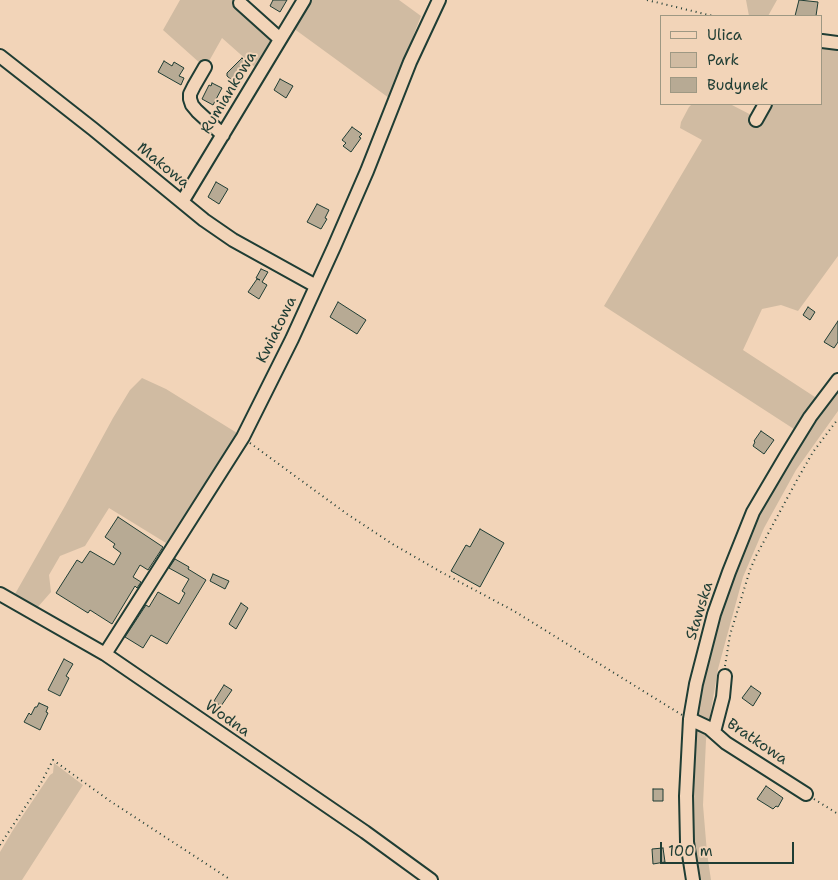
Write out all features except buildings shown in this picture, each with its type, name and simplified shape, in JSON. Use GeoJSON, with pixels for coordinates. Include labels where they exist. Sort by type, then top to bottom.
{"type":"FeatureCollection","features":[{"type":"Feature","properties":{"kind":"street","name":"Rumiankowa"},"geometry":{"type":"LineString","coordinates":[[182,202],[304,0]]}},
{"type":"Feature","properties":{"kind":"street","name":"Kwiatowa"},"geometry":{"type":"LineString","coordinates":[[105,654],[242,437],[292,339],[316,286],[367,171],[410,62],[439,0]]}},
{"type":"Feature","properties":{"kind":"street"},"geometry":{"type":"LineString","coordinates":[[240,3],[280,39]]}},
{"type":"Feature","properties":{"kind":"street"},"geometry":{"type":"LineString","coordinates":[[823,41],[838,43]]}},
{"type":"Feature","properties":{"kind":"street","name":"Makowa"},"geometry":{"type":"LineString","coordinates":[[0,56],[204,220],[233,240],[316,286]]}},
{"type":"Feature","properties":{"kind":"street"},"geometry":{"type":"LineString","coordinates":[[205,67],[190,94],[190,99],[197,111],[223,135]]}},
{"type":"Feature","properties":{"kind":"street"},"geometry":{"type":"LineString","coordinates":[[756,120],[764,105]]}},
{"type":"Feature","properties":{"kind":"street","name":"Sławska"},"geometry":{"type":"LineString","coordinates":[[693,880],[688,842],[686,796],[690,719],[696,684],[714,614],[754,512],[810,417],[838,380]]}},
{"type":"Feature","properties":{"kind":"street","name":"Wodna"},"geometry":{"type":"LineString","coordinates":[[0,594],[105,654],[431,880]]}},
{"type":"Feature","properties":{"kind":"street"},"geometry":{"type":"LineString","coordinates":[[714,732],[723,696],[725,676]]}},
{"type":"Feature","properties":{"kind":"street","name":"Bratkowa"},"geometry":{"type":"LineString","coordinates":[[690,719],[702,724],[726,743],[806,794]]}},
{"type":"Feature","properties":{"kind":"path"},"geometry":{"type":"LineString","coordinates":[[647,0],[709,15]]}},
{"type":"Feature","properties":{"kind":"path"},"geometry":{"type":"LineString","coordinates":[[725,676],[730,635],[756,556],[796,480],[813,452],[838,419]]}},
{"type":"Feature","properties":{"kind":"path"},"geometry":{"type":"LineString","coordinates":[[242,437],[347,514],[394,545],[514,611],[690,719]]}},
{"type":"Feature","properties":{"kind":"path"},"geometry":{"type":"LineString","coordinates":[[0,846],[41,783],[53,760],[110,801],[231,880]]}},
{"type":"Feature","properties":{"kind":"path"},"geometry":{"type":"LineString","coordinates":[[806,794],[838,814]]}},
{"type":"Feature","properties":{"kind":"green space"},"geometry":{"type":"Polygon","coordinates":[[[180,0],[234,0],[236,2],[235,7],[269,35],[273,44],[257,69],[222,38],[208,63],[201,64],[163,30],[180,0]]]}},
{"type":"Feature","properties":{"kind":"green space"},"geometry":{"type":"Polygon","coordinates":[[[309,0],[399,0],[421,16],[389,98],[293,28],[309,0]]]}},
{"type":"Feature","properties":{"kind":"green space"},"geometry":{"type":"Polygon","coordinates":[[[746,0],[777,0],[769,15],[749,15],[746,0]]]}},
{"type":"Feature","properties":{"kind":"green space"},"geometry":{"type":"Polygon","coordinates":[[[823,46],[838,48],[838,256],[798,311],[781,305],[762,309],[743,350],[818,399],[797,431],[604,306],[702,140],[680,128],[689,107],[691,105],[732,105],[759,119],[767,105],[823,105],[823,46]]]}},
{"type":"Feature","properties":{"kind":"green space"},"geometry":{"type":"Polygon","coordinates":[[[142,378],[166,389],[237,433],[166,543],[109,508],[85,546],[60,556],[49,575],[51,592],[37,608],[15,594],[113,418],[130,390],[142,378]]]}},
{"type":"Feature","properties":{"kind":"green space"},"geometry":{"type":"Polygon","coordinates":[[[838,390],[838,411],[796,470],[764,528],[743,577],[718,669],[706,740],[703,805],[711,880],[696,880],[693,855],[691,795],[694,738],[704,675],[725,601],[753,527],[787,465],[817,417],[838,390]]]}},
{"type":"Feature","properties":{"kind":"green space"},"geometry":{"type":"Polygon","coordinates":[[[54,763],[83,785],[22,880],[0,880],[0,852],[53,773],[54,763]]]}}]}
